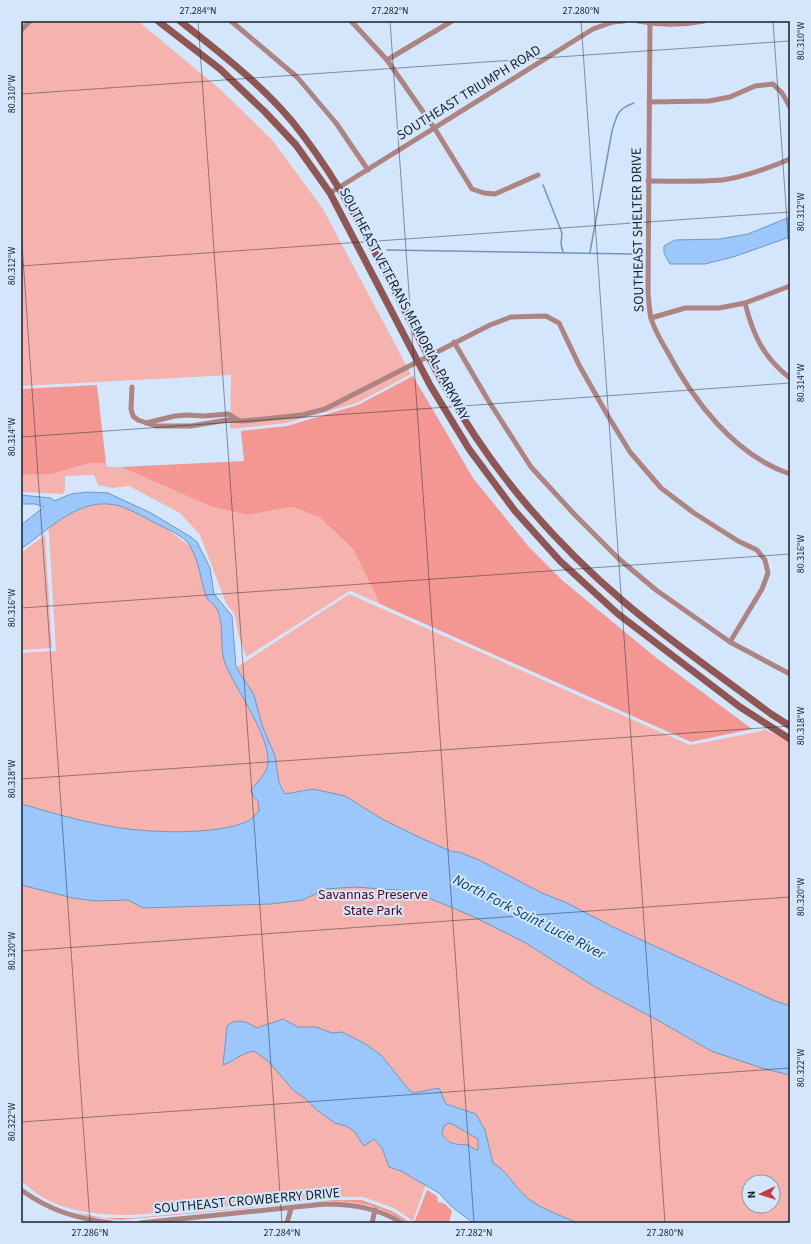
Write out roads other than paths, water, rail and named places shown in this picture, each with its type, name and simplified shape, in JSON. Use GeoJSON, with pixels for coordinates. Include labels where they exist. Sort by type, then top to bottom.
{"type":"FeatureCollection","features":[{"type":"Feature","properties":{"kind":"main road","name":"SOUTHEAST VETERANS MEMORIAL PARKWAY"},"geometry":{"type":"LineString","coordinates":[[158,21],[220,69],[265,112],[296,145],[330,193],[430,385],[469,449],[515,511],[560,561],[618,614],[740,707],[790,739]]}},
{"type":"Feature","properties":{"kind":"main road","name":"SOUTHEAST VETERANS MEMORIAL PARKWAY"},"geometry":{"type":"LineString","coordinates":[[180,21],[225,57],[272,100],[302,133],[340,188],[428,355],[475,436],[522,499],[566,548],[624,602],[761,706],[790,726]]}},
{"type":"Feature","properties":{"kind":"street"},"geometry":{"type":"LineString","coordinates":[[21,30],[30,21]]}},
{"type":"Feature","properties":{"kind":"street"},"geometry":{"type":"LineString","coordinates":[[231,21],[297,77],[336,123],[368,170]]}},
{"type":"Feature","properties":{"kind":"street"},"geometry":{"type":"LineString","coordinates":[[351,21],[387,60],[435,128],[472,189],[484,193],[495,194],[538,175]]}},
{"type":"Feature","properties":{"kind":"street"},"geometry":{"type":"LineString","coordinates":[[387,60],[452,21]]}},
{"type":"Feature","properties":{"kind":"street","name":"SOUTHEAST TRIUMPH ROAD"},"geometry":{"type":"LineString","coordinates":[[330,193],[593,29],[613,22],[624,21]]}},
{"type":"Feature","properties":{"kind":"street"},"geometry":{"type":"LineString","coordinates":[[638,21],[693,23],[704,21]]}},
{"type":"Feature","properties":{"kind":"street","name":"SOUTHEAST SHELTER DRIVE"},"geometry":{"type":"LineString","coordinates":[[650,22],[648,293],[651,318],[680,376],[713,420],[748,451],[780,470],[790,474]]}},
{"type":"Feature","properties":{"kind":"street"},"geometry":{"type":"LineString","coordinates":[[649,102],[709,101],[730,96],[755,86],[773,84],[782,93],[790,107]]}},
{"type":"Feature","properties":{"kind":"street"},"geometry":{"type":"LineString","coordinates":[[648,181],[723,180],[766,169],[790,160]]}},
{"type":"Feature","properties":{"kind":"street"},"geometry":{"type":"LineString","coordinates":[[651,318],[685,308],[719,308],[745,303],[790,286]]}},
{"type":"Feature","properties":{"kind":"street"},"geometry":{"type":"LineString","coordinates":[[745,303],[750,326],[761,347],[774,366],[790,378]]}},
{"type":"Feature","properties":{"kind":"street"},"geometry":{"type":"LineString","coordinates":[[132,387],[132,412],[135,418],[156,426],[185,426],[302,415],[325,409],[428,355],[490,325],[511,317],[546,316],[559,323],[579,365],[630,452],[661,488],[694,513],[738,541],[757,550],[765,560],[768,573],[764,583],[730,642]]}},
{"type":"Feature","properties":{"kind":"street"},"geometry":{"type":"LineString","coordinates":[[454,342],[488,400],[531,467],[574,515],[619,560],[656,590],[730,642],[790,674]]}},
{"type":"Feature","properties":{"kind":"street"},"geometry":{"type":"LineString","coordinates":[[146,423],[156,419],[184,415],[204,416],[228,414],[239,420]]}},
{"type":"Feature","properties":{"kind":"street"},"geometry":{"type":"LineString","coordinates":[[184,415],[185,426]]}},
{"type":"Feature","properties":{"kind":"street"},"geometry":{"type":"LineString","coordinates":[[21,1190],[34,1199],[63,1214],[112,1223]]}},
{"type":"Feature","properties":{"kind":"street","name":"SOUTHEAST CROWBERRY DRIVE"},"geometry":{"type":"LineString","coordinates":[[140,1223],[204,1220],[325,1204],[351,1204],[375,1210],[402,1223]]}},
{"type":"Feature","properties":{"kind":"street"},"geometry":{"type":"LineString","coordinates":[[287,1223],[291,1208]]}},
{"type":"Feature","properties":{"kind":"street"},"geometry":{"type":"LineString","coordinates":[[372,1223],[375,1210]]}},
{"type":"Feature","properties":{"kind":"water"},"geometry":{"type":"Polygon","coordinates":[[[790,217],[790,237],[733,257],[705,264],[670,264],[664,253],[664,246],[675,240],[720,239],[748,234],[790,217]]]}},
{"type":"Feature","properties":{"kind":"water","name":"North Fork Saint Lucie River"},"geometry":{"type":"Polygon","coordinates":[[[87,492],[108,493],[151,513],[197,542],[210,568],[214,594],[232,616],[236,667],[254,695],[262,725],[275,756],[279,783],[285,794],[313,789],[345,796],[382,819],[423,839],[453,852],[459,852],[479,860],[542,893],[567,903],[613,927],[773,1000],[790,1006],[790,1075],[765,1069],[711,1051],[597,988],[524,942],[472,916],[412,891],[354,887],[326,889],[303,900],[271,904],[143,908],[128,900],[96,901],[73,898],[21,885],[21,804],[87,822],[124,828],[180,832],[218,829],[234,826],[248,821],[259,811],[258,801],[253,796],[251,790],[262,777],[267,768],[268,757],[260,730],[230,674],[223,657],[221,622],[219,615],[216,607],[207,598],[196,558],[190,546],[184,539],[120,506],[105,504],[92,505],[79,509],[66,516],[21,549],[21,525],[44,507],[35,504],[21,504],[21,495],[51,498],[54,501],[71,494],[87,492]]]}},
{"type":"Feature","properties":{"kind":"water"},"geometry":{"type":"Polygon","coordinates":[[[283,1019],[298,1027],[316,1027],[332,1033],[342,1032],[364,1043],[381,1055],[409,1090],[414,1093],[439,1088],[446,1104],[476,1114],[485,1130],[493,1163],[506,1173],[523,1194],[542,1207],[578,1223],[473,1223],[451,1206],[439,1193],[401,1171],[389,1167],[382,1148],[374,1139],[364,1146],[354,1131],[346,1126],[335,1123],[318,1111],[306,1099],[294,1091],[268,1061],[254,1051],[246,1053],[223,1065],[227,1026],[234,1022],[242,1021],[257,1028],[283,1019]],[[449,1123],[444,1126],[442,1134],[445,1138],[454,1144],[468,1145],[478,1150],[478,1139],[449,1123]]]}},
{"type":"Feature","properties":{"kind":"waterway"},"geometry":{"type":"LineString","coordinates":[[590,252],[612,131],[618,113],[628,105],[634,103]]}},
{"type":"Feature","properties":{"kind":"waterway"},"geometry":{"type":"LineString","coordinates":[[543,185],[562,233],[561,244],[563,252]]}},
{"type":"Feature","properties":{"kind":"waterway"},"geometry":{"type":"LineString","coordinates":[[387,250],[633,254]]}},
{"type":"Feature","properties":{"kind":"park label","name":"Savannas Preserve State Park"},"geometry":{"type":"Point","coordinates":[373,904]}}]}
